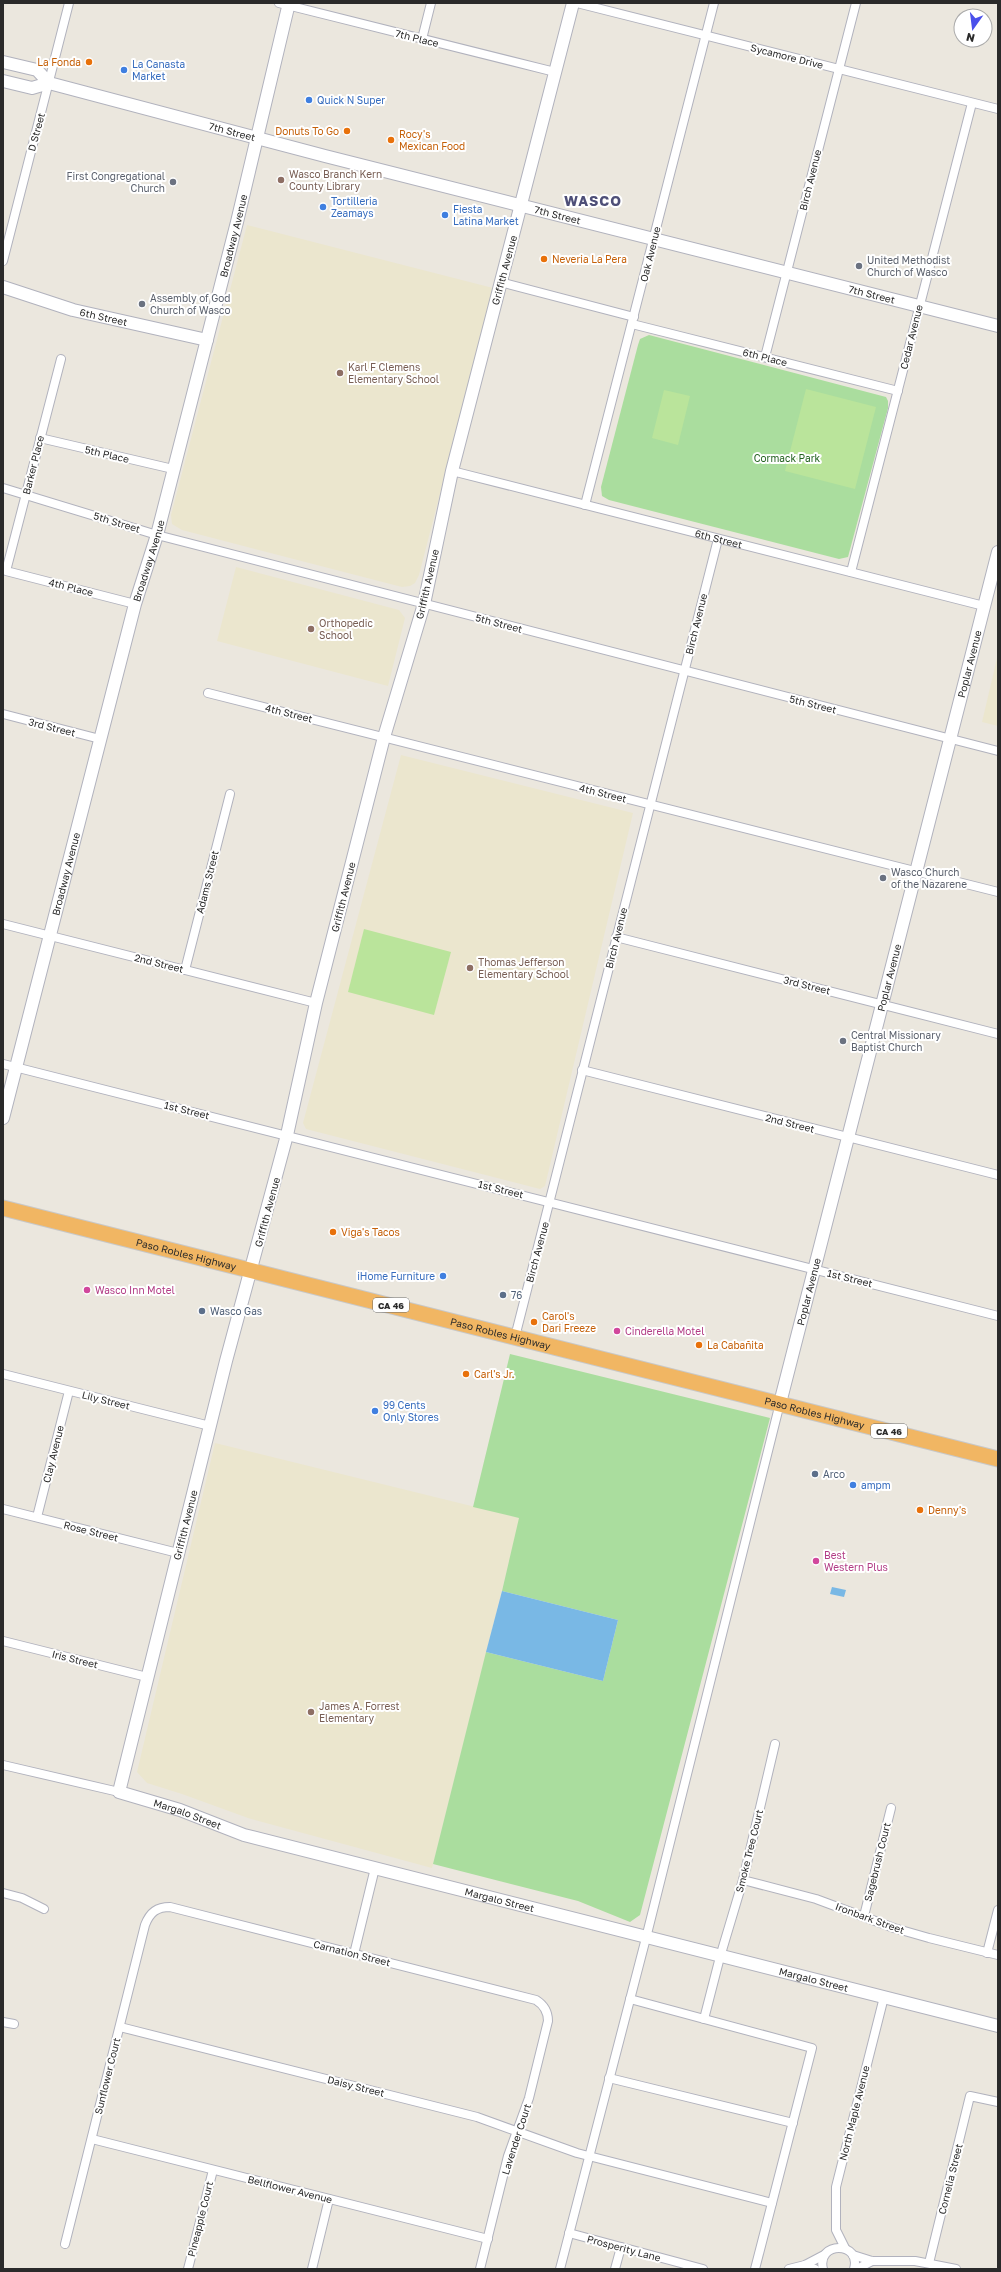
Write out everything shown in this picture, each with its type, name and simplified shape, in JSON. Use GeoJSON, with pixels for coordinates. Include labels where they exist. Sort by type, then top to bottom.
{"type":"FeatureCollection","features":[{"type":"Feature","properties":{"kind":"highway","name":"Paso Robles Highway"},"geometry":{"type":"LineString","coordinates":[[3,1208],[998,1459]]}},
{"type":"Feature","properties":{"kind":"street","name":"D Street"},"geometry":{"type":"LineString","coordinates":[[3,261],[69,3]]}},
{"type":"Feature","properties":{"kind":"street"},"geometry":{"type":"LineString","coordinates":[[422,39],[431,3]]}},
{"type":"Feature","properties":{"kind":"street","name":"Griffith Avenue"},"geometry":{"type":"LineString","coordinates":[[119,1792],[210,1426],[287,1135],[316,1003],[384,737],[424,604],[452,471],[573,3]]}},
{"type":"Feature","properties":{"kind":"street","name":"Sycamore Drive"},"geometry":{"type":"LineString","coordinates":[[577,3],[998,109]]}},
{"type":"Feature","properties":{"kind":"street","name":"Oak Avenue"},"geometry":{"type":"LineString","coordinates":[[585,505],[714,3]]}},
{"type":"Feature","properties":{"kind":"street","name":"Birch Avenue"},"geometry":{"type":"LineString","coordinates":[[765,357],[856,3]]}},
{"type":"Feature","properties":{"kind":"street","name":"7th Place"},"geometry":{"type":"LineString","coordinates":[[286,4],[555,72]]}},
{"type":"Feature","properties":{"kind":"street","name":"Broadway Avenue"},"geometry":{"type":"LineString","coordinates":[[3,1118],[135,604],[157,534],[259,138],[286,4]]}},
{"type":"Feature","properties":{"kind":"street","name":"7th Street"},"geometry":{"type":"LineString","coordinates":[[3,62],[37,70],[49,83]]}},
{"type":"Feature","properties":{"kind":"street","name":"7th Street"},"geometry":{"type":"LineString","coordinates":[[3,81],[32,88],[49,83],[520,206],[998,326]]}},
{"type":"Feature","properties":{"kind":"street","name":"Cedar Avenue"},"geometry":{"type":"LineString","coordinates":[[851,572],[972,103]]}},
{"type":"Feature","properties":{"kind":"street","name":"6th Place"},"geometry":{"type":"LineString","coordinates":[[500,282],[765,357],[898,391]]}},
{"type":"Feature","properties":{"kind":"street","name":"6th Street"},"geometry":{"type":"LineString","coordinates":[[3,287],[73,310],[207,340]]}},
{"type":"Feature","properties":{"kind":"street","name":"Barker Place"},"geometry":{"type":"LineString","coordinates":[[6,571],[61,358]]}},
{"type":"Feature","properties":{"kind":"street","name":"5th Place"},"geometry":{"type":"LineString","coordinates":[[40,438],[173,469]]}},
{"type":"Feature","properties":{"kind":"street","name":"6th Street"},"geometry":{"type":"LineString","coordinates":[[452,471],[984,606]]}},
{"type":"Feature","properties":{"kind":"street","name":"5th Street"},"geometry":{"type":"LineString","coordinates":[[3,488],[157,534],[998,751]]}},
{"type":"Feature","properties":{"kind":"street","name":"Birch Avenue"},"geometry":{"type":"LineString","coordinates":[[515,1337],[718,538]]}},
{"type":"Feature","properties":{"kind":"street","name":"Poplar Avenue"},"geometry":{"type":"LineString","coordinates":[[780,1403],[998,552]]}},
{"type":"Feature","properties":{"kind":"street","name":"4th Place"},"geometry":{"type":"LineString","coordinates":[[6,571],[135,604]]}},
{"type":"Feature","properties":{"kind":"street","name":"4th Street"},"geometry":{"type":"LineString","coordinates":[[208,693],[998,892]]}},
{"type":"Feature","properties":{"kind":"street","name":"3rd Street"},"geometry":{"type":"LineString","coordinates":[[3,714],[100,739]]}},
{"type":"Feature","properties":{"kind":"street","name":"Adams Street"},"geometry":{"type":"LineString","coordinates":[[185,970],[230,794]]}},
{"type":"Feature","properties":{"kind":"street","name":"2nd Street"},"geometry":{"type":"LineString","coordinates":[[3,924],[316,1003]]}},
{"type":"Feature","properties":{"kind":"street","name":"3rd Street"},"geometry":{"type":"LineString","coordinates":[[616,937],[998,1034]]}},
{"type":"Feature","properties":{"kind":"street","name":"1st Street"},"geometry":{"type":"LineString","coordinates":[[3,1064],[998,1316]]}},
{"type":"Feature","properties":{"kind":"street","name":"2nd Street"},"geometry":{"type":"LineString","coordinates":[[582,1070],[998,1175]]}},
{"type":"Feature","properties":{"kind":"street","name":"Lily Street"},"geometry":{"type":"LineString","coordinates":[[3,1374],[210,1426]]}},
{"type":"Feature","properties":{"kind":"street","name":"Clay Avenue"},"geometry":{"type":"LineString","coordinates":[[37,1517],[69,1391]]}},
{"type":"Feature","properties":{"kind":"street"},"geometry":{"type":"LineString","coordinates":[[560,2269],[646,1938],[780,1403]]}},
{"type":"Feature","properties":{"kind":"street","name":"Rose Street"},"geometry":{"type":"LineString","coordinates":[[3,1509],[178,1552]]}},
{"type":"Feature","properties":{"kind":"street","name":"Iris Street"},"geometry":{"type":"LineString","coordinates":[[3,1641],[148,1677]]}},
{"type":"Feature","properties":{"kind":"street","name":"Smoke Tree Court"},"geometry":{"type":"LineString","coordinates":[[704,2019],[720,1957],[743,1880],[775,1744]]}},
{"type":"Feature","properties":{"kind":"street","name":"Margalo Street"},"geometry":{"type":"LineString","coordinates":[[3,1765],[119,1792],[180,1810],[244,1835],[720,1957],[998,2026]]}},
{"type":"Feature","properties":{"kind":"street","name":"Sagebrush Court"},"geometry":{"type":"LineString","coordinates":[[864,1916],[891,1808]]}},
{"type":"Feature","properties":{"kind":"street"},"geometry":{"type":"LineString","coordinates":[[354,1954],[375,1868]]}},
{"type":"Feature","properties":{"kind":"street","name":"Ironbark Street"},"geometry":{"type":"LineString","coordinates":[[743,1880],[816,1898],[929,1938],[998,1955]]}},
{"type":"Feature","properties":{"kind":"street"},"geometry":{"type":"LineString","coordinates":[[3,1893],[22,1898],[44,1910]]}},
{"type":"Feature","properties":{"kind":"street","name":"Carnation Street"},"geometry":{"type":"LineString","coordinates":[[154,1911],[162,1907],[170,1907],[536,2000],[546,2008]]}},
{"type":"Feature","properties":{"kind":"street"},"geometry":{"type":"LineString","coordinates":[[987,1953],[998,1910]]}},
{"type":"Feature","properties":{"kind":"street","name":"Sunflower Court"},"geometry":{"type":"LineString","coordinates":[[65,2244],[145,1925],[154,1911]]}},
{"type":"Feature","properties":{"kind":"street","name":"North Maple Avenue"},"geometry":{"type":"LineString","coordinates":[[823,2269],[827,2252],[836,2230],[835,2198],[838,2176],[884,1998]]}},
{"type":"Feature","properties":{"kind":"street"},"geometry":{"type":"LineString","coordinates":[[630,1999],[812,2048],[755,2269]]}},
{"type":"Feature","properties":{"kind":"street","name":"Lavender Court"},"geometry":{"type":"LineString","coordinates":[[480,2269],[508,2156],[529,2098],[548,2021],[546,2008]]}},
{"type":"Feature","properties":{"kind":"street"},"geometry":{"type":"LineString","coordinates":[[3,2022],[14,2024]]}},
{"type":"Feature","properties":{"kind":"street","name":"Daisy Street"},"geometry":{"type":"LineString","coordinates":[[120,2027],[477,2117],[589,2156],[772,2203]]}},
{"type":"Feature","properties":{"kind":"street"},"geometry":{"type":"LineString","coordinates":[[610,2078],[792,2124]]}},
{"type":"Feature","properties":{"kind":"street","name":"Cornelia Street"},"geometry":{"type":"LineString","coordinates":[[929,2263],[970,2096],[998,2102]]}},
{"type":"Feature","properties":{"kind":"street","name":"Bellflower Avenue"},"geometry":{"type":"LineString","coordinates":[[92,2139],[488,2239]]}},
{"type":"Feature","properties":{"kind":"street","name":"Pineapple Court"},"geometry":{"type":"LineString","coordinates":[[188,2269],[213,2170]]}},
{"type":"Feature","properties":{"kind":"street"},"geometry":{"type":"LineString","coordinates":[[312,2269],[329,2199]]}},
{"type":"Feature","properties":{"kind":"street","name":"North Maple Avenue"},"geometry":{"type":"LineString","coordinates":[[836,2230],[845,2248],[853,2255]]}},
{"type":"Feature","properties":{"kind":"street","name":"Prosperity Lane"},"geometry":{"type":"LineString","coordinates":[[569,2234],[703,2269]]}},
{"type":"Feature","properties":{"kind":"street"},"geometry":{"type":"LineString","coordinates":[[615,2269],[621,2247]]}},
{"type":"Feature","properties":{"kind":"street"},"geometry":{"type":"LineString","coordinates":[[789,2269],[805,2265],[837,2247],[845,2248]]}},
{"type":"Feature","properties":{"kind":"street"},"geometry":{"type":"LineString","coordinates":[[853,2255],[855,2269],[872,2261]]}},
{"type":"Feature","properties":{"kind":"street"},"geometry":{"type":"LineString","coordinates":[[853,2255],[872,2261],[899,2260],[929,2263],[956,2269]]}},
{"type":"Feature","properties":{"kind":"street"},"geometry":{"type":"LineString","coordinates":[[805,2265],[815,2269]]}},
{"type":"Feature","properties":{"kind":"shaded area","name":"Karl F Clemens Elementary School"},"geometry":{"type":"Polygon","coordinates":[[[247,225],[493,288],[419,575],[415,583],[410,586],[402,587],[182,530],[172,524],[171,515],[247,225]]]}},
{"type":"Feature","properties":{"kind":"shaded area","name":"Orthopedic School"},"geometry":{"type":"Polygon","coordinates":[[[236,567],[399,610],[405,618],[388,686],[217,641],[236,567]]]}},
{"type":"Feature","properties":{"kind":"shaded area"},"geometry":{"type":"Polygon","coordinates":[[[998,654],[998,726],[982,722],[998,654]]]}},
{"type":"Feature","properties":{"kind":"shaded area","name":"Thomas Jefferson Elementary School"},"geometry":{"type":"Polygon","coordinates":[[[401,755],[633,813],[545,1186],[540,1189],[306,1129],[303,1123],[401,755]]]}},
{"type":"Feature","properties":{"kind":"shaded area","name":"James A. Forrest Elementary"},"geometry":{"type":"Polygon","coordinates":[[[215,1443],[520,1518],[432,1868],[248,1818],[147,1783],[137,1772],[215,1443]]]}},
{"type":"Feature","properties":{"kind":"green space","name":"Cormack Park"},"geometry":{"type":"Polygon","coordinates":[[[649,335],[886,397],[888,401],[888,408],[848,557],[839,559],[609,500],[602,496],[601,487],[638,345],[640,339],[649,335]]]}},
{"type":"Feature","properties":{"kind":"green space"},"geometry":{"type":"Polygon","coordinates":[[[806,389],[876,407],[855,489],[785,471],[806,389]]]}},
{"type":"Feature","properties":{"kind":"green space"},"geometry":{"type":"Polygon","coordinates":[[[664,390],[690,396],[678,445],[652,438],[664,390]]]}},
{"type":"Feature","properties":{"kind":"green space"},"geometry":{"type":"Polygon","coordinates":[[[364,929],[451,952],[434,1015],[348,992],[364,929]]]}},
{"type":"Feature","properties":{"kind":"green space"},"geometry":{"type":"Polygon","coordinates":[[[510,1354],[770,1418],[640,1915],[630,1922],[578,1901],[433,1864],[486,1652],[603,1681],[618,1620],[502,1591],[519,1518],[473,1507],[510,1354]]]}},
{"type":"Feature","properties":{"kind":"water"},"geometry":{"type":"Polygon","coordinates":[[[832,1587],[846,1590],[844,1597],[830,1594],[832,1587]]]}},
{"type":"Feature","properties":{"kind":"water"},"geometry":{"type":"Polygon","coordinates":[[[502,1591],[618,1620],[603,1681],[486,1652],[502,1591]]]}},
{"type":"Feature","properties":{"kind":"place","name":"La Fonda"},"geometry":{"type":"Point","coordinates":[89,62]}},
{"type":"Feature","properties":{"kind":"place","name":"La Canasta Market"},"geometry":{"type":"Point","coordinates":[124,70]}},
{"type":"Feature","properties":{"kind":"place","name":"Quick N Super"},"geometry":{"type":"Point","coordinates":[309,100]}},
{"type":"Feature","properties":{"kind":"place","name":"Donuts To Go"},"geometry":{"type":"Point","coordinates":[347,131]}},
{"type":"Feature","properties":{"kind":"place","name":"Rocy's Mexican Food"},"geometry":{"type":"Point","coordinates":[391,140]}},
{"type":"Feature","properties":{"kind":"place","name":"Wasco Branch Kern County Library"},"geometry":{"type":"Point","coordinates":[281,180]}},
{"type":"Feature","properties":{"kind":"place","name":"First Congregational Church"},"geometry":{"type":"Point","coordinates":[173,182]}},
{"type":"Feature","properties":{"kind":"place","name":"Tortilleria Zeamays"},"geometry":{"type":"Point","coordinates":[323,207]}},
{"type":"Feature","properties":{"kind":"place","name":"Fiesta Latina Market"},"geometry":{"type":"Point","coordinates":[445,215]}},
{"type":"Feature","properties":{"kind":"place","name":"Neveria La Pera"},"geometry":{"type":"Point","coordinates":[544,259]}},
{"type":"Feature","properties":{"kind":"place","name":"United Methodist Church of Wasco"},"geometry":{"type":"Point","coordinates":[859,266]}},
{"type":"Feature","properties":{"kind":"place","name":"Assembly of God Church of Wasco"},"geometry":{"type":"Point","coordinates":[142,304]}},
{"type":"Feature","properties":{"kind":"place","name":"Karl F Clemens Elementary School"},"geometry":{"type":"Point","coordinates":[340,373]}},
{"type":"Feature","properties":{"kind":"place","name":"Orthopedic School"},"geometry":{"type":"Point","coordinates":[311,629]}},
{"type":"Feature","properties":{"kind":"place","name":"Wasco Church of the Nazarene"},"geometry":{"type":"Point","coordinates":[883,878]}},
{"type":"Feature","properties":{"kind":"place","name":"Thomas Jefferson Elementary School"},"geometry":{"type":"Point","coordinates":[470,968]}},
{"type":"Feature","properties":{"kind":"place","name":"Central Missionary Baptist Church"},"geometry":{"type":"Point","coordinates":[843,1041]}},
{"type":"Feature","properties":{"kind":"place","name":"Viga's Tacos"},"geometry":{"type":"Point","coordinates":[333,1232]}},
{"type":"Feature","properties":{"kind":"place","name":"iHome Furniture"},"geometry":{"type":"Point","coordinates":[443,1276]}},
{"type":"Feature","properties":{"kind":"place","name":"Wasco Inn Motel"},"geometry":{"type":"Point","coordinates":[87,1290]}},
{"type":"Feature","properties":{"kind":"place","name":"76"},"geometry":{"type":"Point","coordinates":[503,1295]}},
{"type":"Feature","properties":{"kind":"place","name":"Wasco Gas"},"geometry":{"type":"Point","coordinates":[202,1311]}},
{"type":"Feature","properties":{"kind":"place","name":"Carol's Dari Freeze"},"geometry":{"type":"Point","coordinates":[534,1322]}},
{"type":"Feature","properties":{"kind":"place","name":"Cinderella Motel"},"geometry":{"type":"Point","coordinates":[617,1331]}},
{"type":"Feature","properties":{"kind":"place","name":"La Cabañita"},"geometry":{"type":"Point","coordinates":[699,1345]}},
{"type":"Feature","properties":{"kind":"place","name":"Carl's Jr."},"geometry":{"type":"Point","coordinates":[466,1374]}},
{"type":"Feature","properties":{"kind":"place","name":"99 Cents Only Stores"},"geometry":{"type":"Point","coordinates":[375,1411]}},
{"type":"Feature","properties":{"kind":"place","name":"Arco"},"geometry":{"type":"Point","coordinates":[815,1474]}},
{"type":"Feature","properties":{"kind":"place","name":"ampm"},"geometry":{"type":"Point","coordinates":[853,1485]}},
{"type":"Feature","properties":{"kind":"place","name":"Denny's"},"geometry":{"type":"Point","coordinates":[920,1510]}},
{"type":"Feature","properties":{"kind":"place","name":"Best Western Plus"},"geometry":{"type":"Point","coordinates":[816,1561]}},
{"type":"Feature","properties":{"kind":"place","name":"James A. Forrest Elementary"},"geometry":{"type":"Point","coordinates":[311,1712]}},
{"type":"Feature","properties":{"kind":"district","name":"WASCO"},"geometry":{"type":"Point","coordinates":[593,200]}}]}
